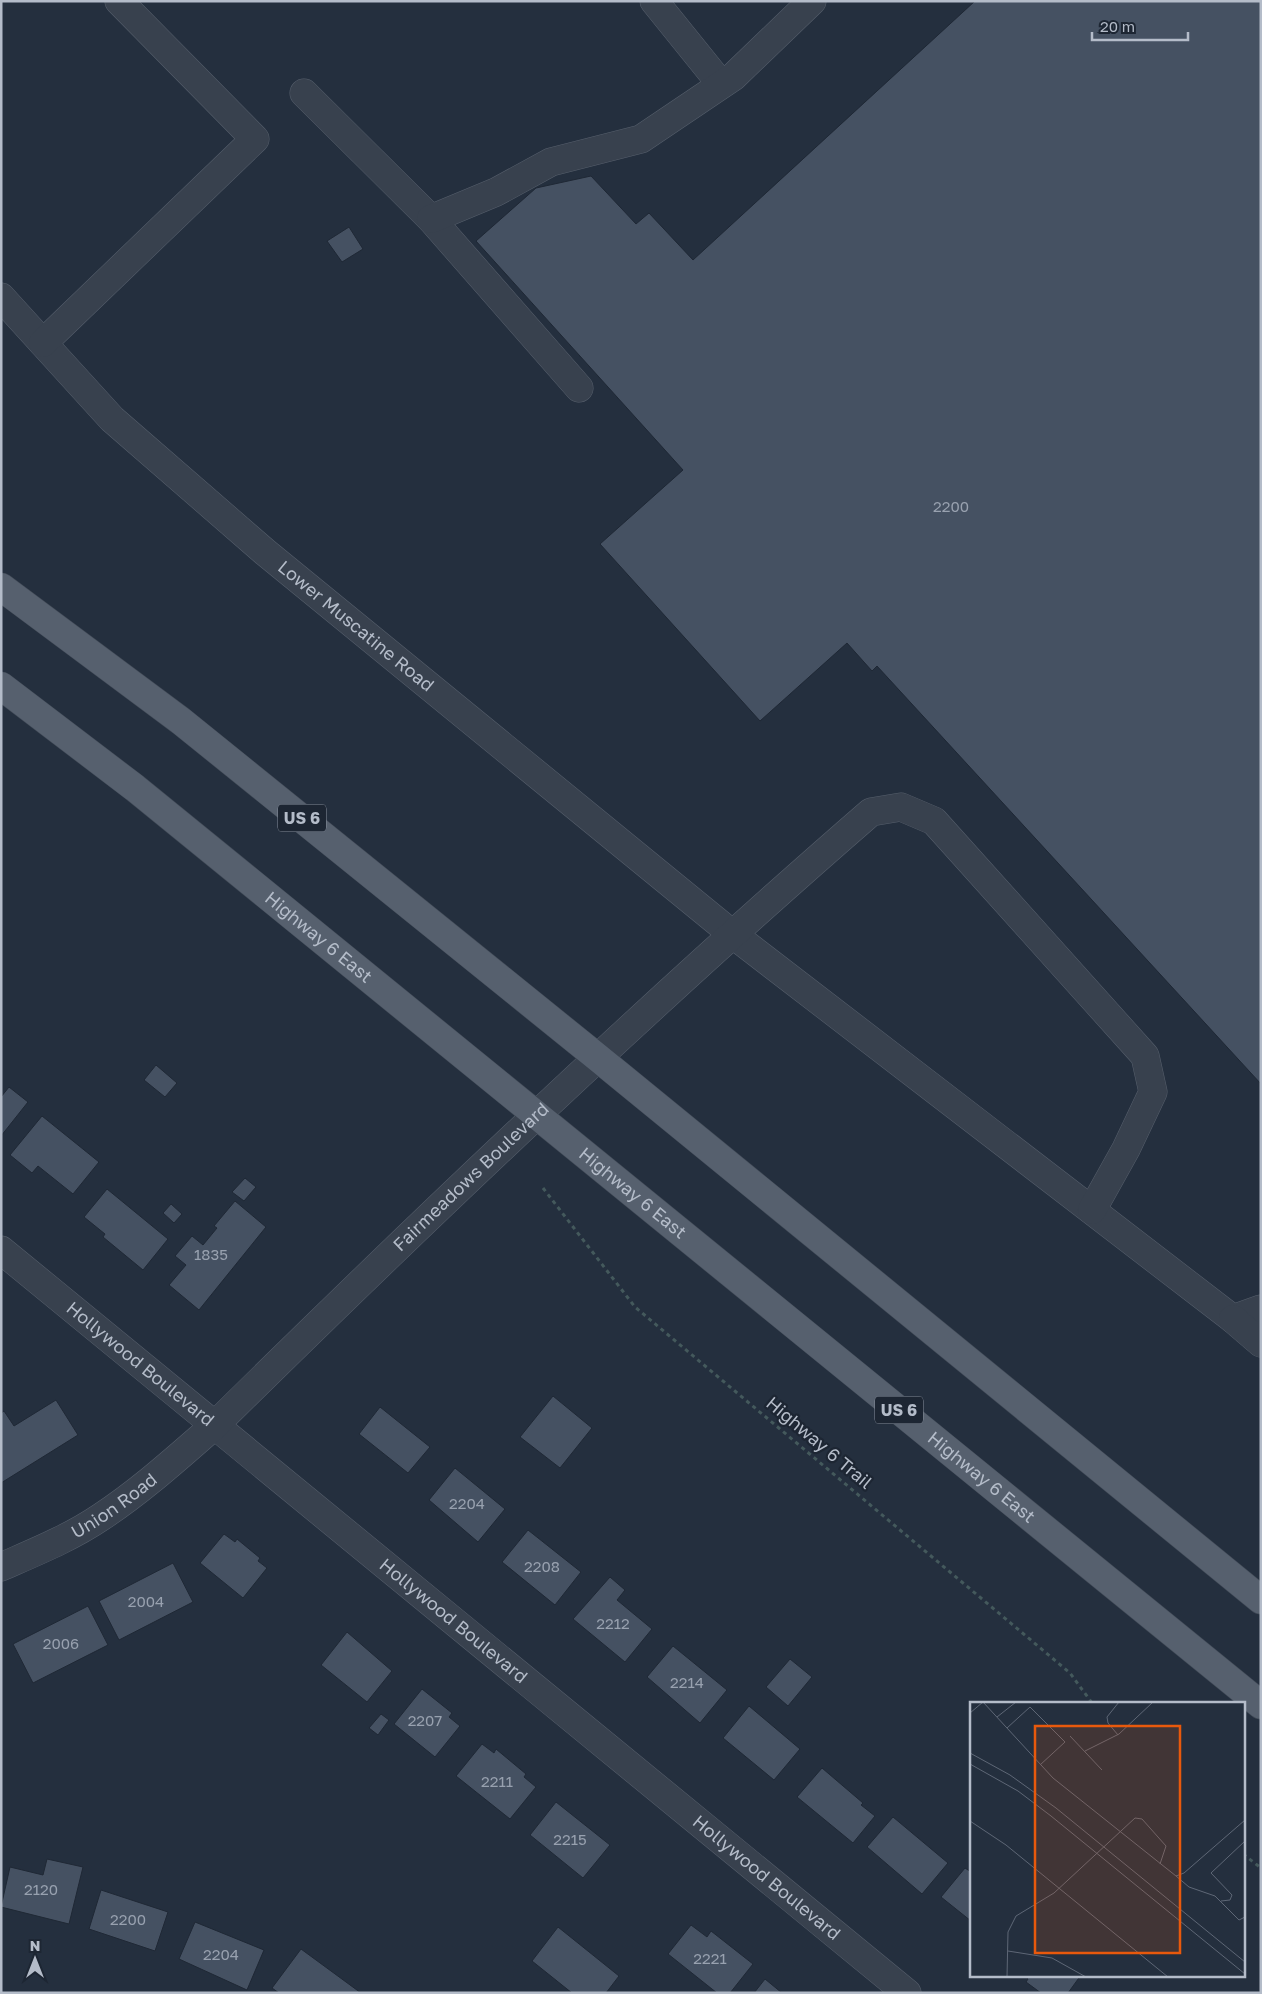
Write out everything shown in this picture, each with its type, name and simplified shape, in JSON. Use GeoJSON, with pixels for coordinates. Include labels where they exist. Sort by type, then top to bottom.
{"type":"FeatureCollection","features":[{"type":"Feature","properties":{"kind":"main road","name":"US 6"},"geometry":{"type":"LineString","coordinates":[[1,587],[181,721],[597,1057],[1261,1600]]}},
{"type":"Feature","properties":{"kind":"main road","name":"Highway 6 East"},"geometry":{"type":"LineString","coordinates":[[1,686],[135,788],[1261,1705]]}},
{"type":"Feature","properties":{"kind":"street"},"geometry":{"type":"LineString","coordinates":[[43,343],[255,139],[119,1]]}},
{"type":"Feature","properties":{"kind":"street"},"geometry":{"type":"LineString","coordinates":[[654,1],[721,84]]}},
{"type":"Feature","properties":{"kind":"street"},"geometry":{"type":"LineString","coordinates":[[431,219],[496,192],[551,162],[641,139],[733,77],[812,1]]}},
{"type":"Feature","properties":{"kind":"street"},"geometry":{"type":"LineString","coordinates":[[304,93],[431,219],[579,388]]}},
{"type":"Feature","properties":{"kind":"street","name":"Lower Muscatine Road"},"geometry":{"type":"LineString","coordinates":[[1,297],[112,419],[211,506],[731,933],[1233,1319],[1261,1343]]}},
{"type":"Feature","properties":{"kind":"street","name":"Fairmeadows Boulevard"},"geometry":{"type":"LineString","coordinates":[[215,1425],[597,1057],[731,933],[872,812],[901,807],[934,821],[1145,1056],[1153,1092],[1126,1149],[1092,1210]]}},
{"type":"Feature","properties":{"kind":"street","name":"Hollywood Boulevard"},"geometry":{"type":"LineString","coordinates":[[1,1250],[906,1993]]}},
{"type":"Feature","properties":{"kind":"street"},"geometry":{"type":"LineString","coordinates":[[1233,1319],[1261,1309]]}},
{"type":"Feature","properties":{"kind":"street","name":"Union Road"},"geometry":{"type":"LineString","coordinates":[[1,1567],[56,1543],[101,1517],[164,1470],[215,1425]]}},
{"type":"Feature","properties":{"kind":"path","name":"Highway 6 Trail"},"geometry":{"type":"LineString","coordinates":[[543,1188],[635,1306],[1070,1673],[1091,1702]]}},
{"type":"Feature","properties":{"kind":"path"},"geometry":{"type":"LineString","coordinates":[[1244,1855],[1261,1868]]}},
{"type":"Feature","properties":{"kind":"building"},"geometry":{"type":"Polygon","coordinates":[[[975,1],[1261,1],[1261,1084],[877,666],[872,671],[847,643],[760,721],[600,544],[683,470],[476,241],[536,188],[591,176],[636,224],[649,213],[693,260],[975,1]]]}},
{"type":"Feature","properties":{"kind":"building"},"geometry":{"type":"Polygon","coordinates":[[[349,227],[363,249],[342,262],[327,241],[349,227]]]}},
{"type":"Feature","properties":{"kind":"building"},"geometry":{"type":"Polygon","coordinates":[[[156,1065],[177,1083],[165,1097],[144,1080],[156,1065]]]}},
{"type":"Feature","properties":{"kind":"building"},"geometry":{"type":"Polygon","coordinates":[[[9,1087],[28,1102],[1,1136],[1,1097],[9,1087]]]}},
{"type":"Feature","properties":{"kind":"building"},"geometry":{"type":"Polygon","coordinates":[[[42,1116],[99,1162],[73,1194],[38,1166],[32,1173],[10,1155],[42,1116]]]}},
{"type":"Feature","properties":{"kind":"building"},"geometry":{"type":"Polygon","coordinates":[[[245,1178],[256,1187],[244,1201],[232,1192],[245,1178]]]}},
{"type":"Feature","properties":{"kind":"building"},"geometry":{"type":"Polygon","coordinates":[[[107,1189],[168,1239],[143,1270],[103,1237],[105,1234],[84,1217],[107,1189]]]}},
{"type":"Feature","properties":{"kind":"building"},"geometry":{"type":"Polygon","coordinates":[[[235,1201],[266,1227],[199,1310],[169,1285],[186,1265],[175,1256],[192,1236],[203,1245],[217,1228],[214,1226],[235,1201]]]}},
{"type":"Feature","properties":{"kind":"building"},"geometry":{"type":"Polygon","coordinates":[[[171,1204],[182,1214],[174,1223],[163,1213],[171,1204]]]}},
{"type":"Feature","properties":{"kind":"building"},"geometry":{"type":"Polygon","coordinates":[[[553,1396],[592,1428],[560,1468],[520,1437],[553,1396]]]}},
{"type":"Feature","properties":{"kind":"building"},"geometry":{"type":"Polygon","coordinates":[[[56,1400],[78,1435],[1,1483],[1,1413],[4,1411],[14,1426],[56,1400]]]}},
{"type":"Feature","properties":{"kind":"building"},"geometry":{"type":"Polygon","coordinates":[[[380,1407],[430,1447],[408,1473],[359,1434],[380,1407]]]}},
{"type":"Feature","properties":{"kind":"building"},"geometry":{"type":"Polygon","coordinates":[[[455,1468],[505,1509],[478,1542],[429,1500],[455,1468]]]}},
{"type":"Feature","properties":{"kind":"building"},"geometry":{"type":"Polygon","coordinates":[[[528,1530],[581,1572],[555,1605],[502,1562],[528,1530]]]}},
{"type":"Feature","properties":{"kind":"building"},"geometry":{"type":"Polygon","coordinates":[[[224,1534],[235,1542],[237,1539],[260,1558],[258,1561],[267,1568],[243,1598],[200,1563],[224,1534]]]}},
{"type":"Feature","properties":{"kind":"building"},"geometry":{"type":"Polygon","coordinates":[[[173,1563],[193,1602],[119,1640],[99,1601],[173,1563]]]}},
{"type":"Feature","properties":{"kind":"building"},"geometry":{"type":"Polygon","coordinates":[[[610,1577],[625,1590],[617,1600],[652,1629],[625,1662],[573,1619],[610,1577]]]}},
{"type":"Feature","properties":{"kind":"building"},"geometry":{"type":"Polygon","coordinates":[[[88,1606],[108,1645],[33,1683],[13,1644],[88,1606]]]}},
{"type":"Feature","properties":{"kind":"building"},"geometry":{"type":"Polygon","coordinates":[[[347,1632],[392,1671],[367,1702],[321,1665],[347,1632]]]}},
{"type":"Feature","properties":{"kind":"building"},"geometry":{"type":"Polygon","coordinates":[[[673,1646],[727,1690],[700,1723],[647,1677],[673,1646]]]}},
{"type":"Feature","properties":{"kind":"building"},"geometry":{"type":"Polygon","coordinates":[[[790,1659],[812,1677],[788,1706],[766,1687],[790,1659]]]}},
{"type":"Feature","properties":{"kind":"building"},"geometry":{"type":"Polygon","coordinates":[[[422,1689],[452,1713],[449,1717],[460,1726],[435,1757],[394,1724],[422,1689]]]}},
{"type":"Feature","properties":{"kind":"building"},"geometry":{"type":"Polygon","coordinates":[[[749,1706],[800,1749],[774,1780],[723,1738],[749,1706]]]}},
{"type":"Feature","properties":{"kind":"building"},"geometry":{"type":"Polygon","coordinates":[[[381,1714],[389,1720],[378,1735],[369,1728],[381,1714]]]}},
{"type":"Feature","properties":{"kind":"building"},"geometry":{"type":"Polygon","coordinates":[[[482,1744],[494,1753],[496,1749],[526,1774],[524,1777],[536,1787],[510,1819],[456,1776],[482,1744]]]}},
{"type":"Feature","properties":{"kind":"building"},"geometry":{"type":"Polygon","coordinates":[[[822,1768],[863,1803],[861,1805],[875,1816],[853,1843],[797,1797],[822,1768]]]}},
{"type":"Feature","properties":{"kind":"building"},"geometry":{"type":"Polygon","coordinates":[[[556,1802],[610,1845],[583,1878],[530,1835],[556,1802]]]}},
{"type":"Feature","properties":{"kind":"building"},"geometry":{"type":"Polygon","coordinates":[[[893,1817],[948,1863],[922,1894],[867,1847],[893,1817]]]}},
{"type":"Feature","properties":{"kind":"building"},"geometry":{"type":"Polygon","coordinates":[[[47,1859],[83,1867],[69,1924],[1,1907],[10,1867],[43,1875],[47,1859]]]}},
{"type":"Feature","properties":{"kind":"building"},"geometry":{"type":"Polygon","coordinates":[[[965,1868],[970,1871],[970,1920],[941,1897],[965,1868]]]}},
{"type":"Feature","properties":{"kind":"building"},"geometry":{"type":"Polygon","coordinates":[[[101,1890],[168,1912],[155,1951],[89,1929],[101,1890]]]}},
{"type":"Feature","properties":{"kind":"building"},"geometry":{"type":"Polygon","coordinates":[[[195,1922],[264,1950],[247,1990],[179,1959],[195,1922]]]}},
{"type":"Feature","properties":{"kind":"building"},"geometry":{"type":"Polygon","coordinates":[[[691,1925],[707,1937],[711,1931],[753,1964],[730,1993],[717,1993],[668,1954],[691,1925]]]}},
{"type":"Feature","properties":{"kind":"building"},"geometry":{"type":"Polygon","coordinates":[[[558,1927],[619,1976],[606,1993],[572,1993],[532,1961],[558,1927]]]}},
{"type":"Feature","properties":{"kind":"building"},"geometry":{"type":"Polygon","coordinates":[[[301,1949],[361,1993],[279,1993],[272,1988],[301,1949]]]}},
{"type":"Feature","properties":{"kind":"building"},"geometry":{"type":"Polygon","coordinates":[[[1025,1976],[1080,1976],[1068,1993],[1041,1993],[1026,1982],[1028,1979],[1025,1976]]]}},
{"type":"Feature","properties":{"kind":"building"},"geometry":{"type":"Polygon","coordinates":[[[765,1979],[782,1993],[754,1993],[765,1979]]]}}]}
